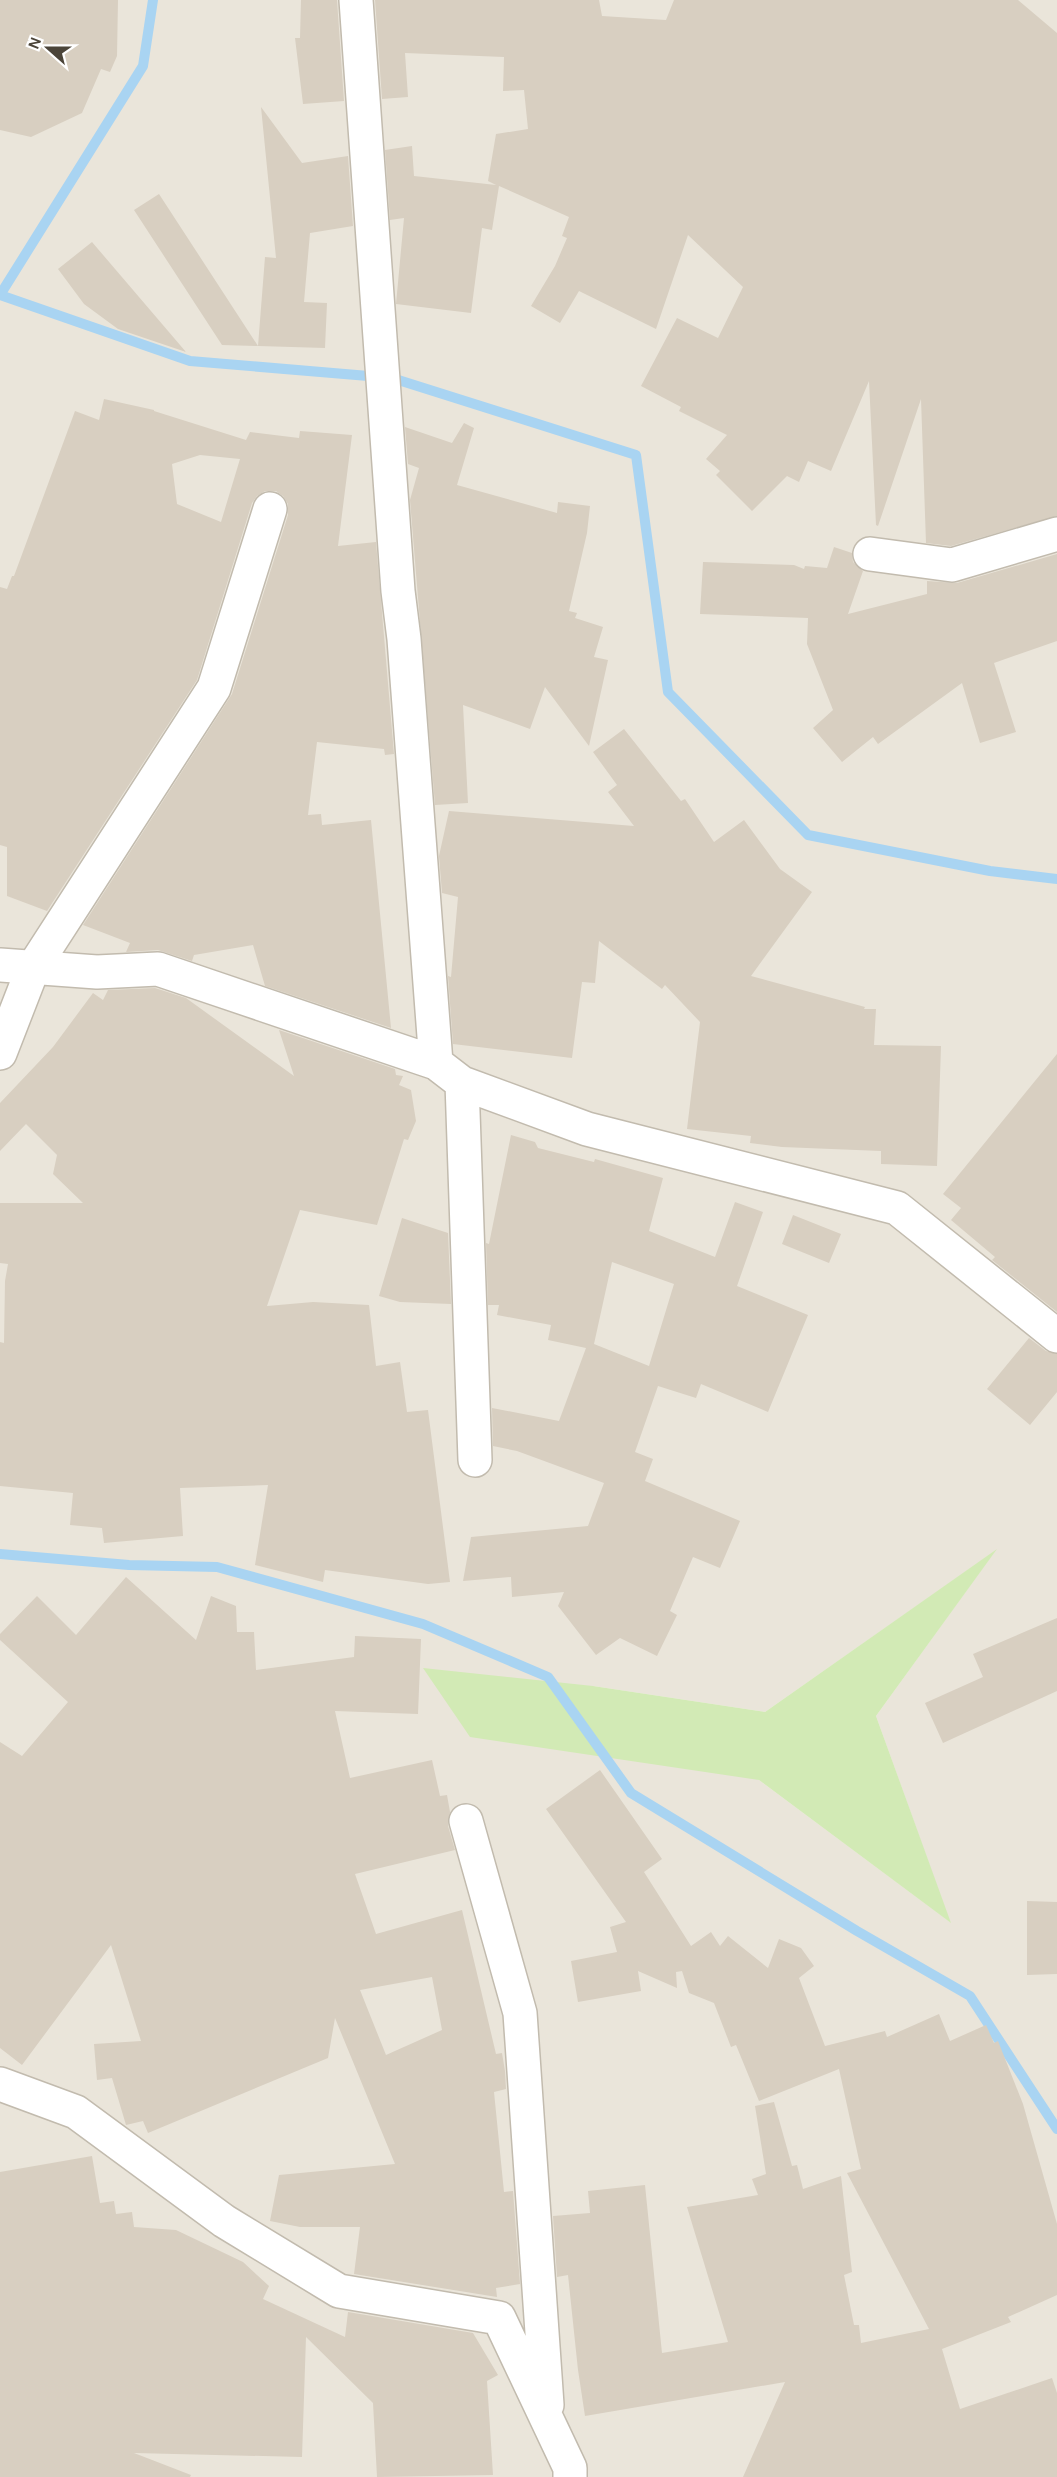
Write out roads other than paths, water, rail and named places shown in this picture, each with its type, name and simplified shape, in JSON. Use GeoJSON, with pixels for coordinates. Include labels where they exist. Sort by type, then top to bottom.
{"type":"FeatureCollection","features":[{"type":"Feature","properties":{"kind":"street"},"geometry":{"type":"LineString","coordinates":[[356,0],[398,591],[404,639],[436,1063]]}},
{"type":"Feature","properties":{"kind":"street"},"geometry":{"type":"LineString","coordinates":[[0,1053],[33,969],[214,688],[270,509]]}},
{"type":"Feature","properties":{"kind":"street"},"geometry":{"type":"LineString","coordinates":[[870,554],[952,565],[1057,534]]}},
{"type":"Feature","properties":{"kind":"street"},"geometry":{"type":"LineString","coordinates":[[0,965],[97,972],[158,969],[436,1063],[462,1083],[587,1129],[897,1208],[1057,1336]]}},
{"type":"Feature","properties":{"kind":"street"},"geometry":{"type":"LineString","coordinates":[[462,1083],[475,1460]]}},
{"type":"Feature","properties":{"kind":"street"},"geometry":{"type":"LineString","coordinates":[[466,1821],[520,2013],[549,2425]]}},
{"type":"Feature","properties":{"kind":"street"},"geometry":{"type":"LineString","coordinates":[[0,2084],[76,2112],[224,2221],[339,2291],[499,2318],[570,2468],[570,2477]]}},
{"type":"Feature","properties":{"kind":"waterway"},"geometry":{"type":"LineString","coordinates":[[153,0],[143,66],[0,295],[190,361],[392,378],[636,455],[668,692],[808,835],[990,871],[1057,879]]}},
{"type":"Feature","properties":{"kind":"waterway"},"geometry":{"type":"LineString","coordinates":[[0,1554],[129,1565],[217,1567],[423,1624],[548,1677],[631,1793],[857,1931],[970,1996],[1057,2129]]}}]}
